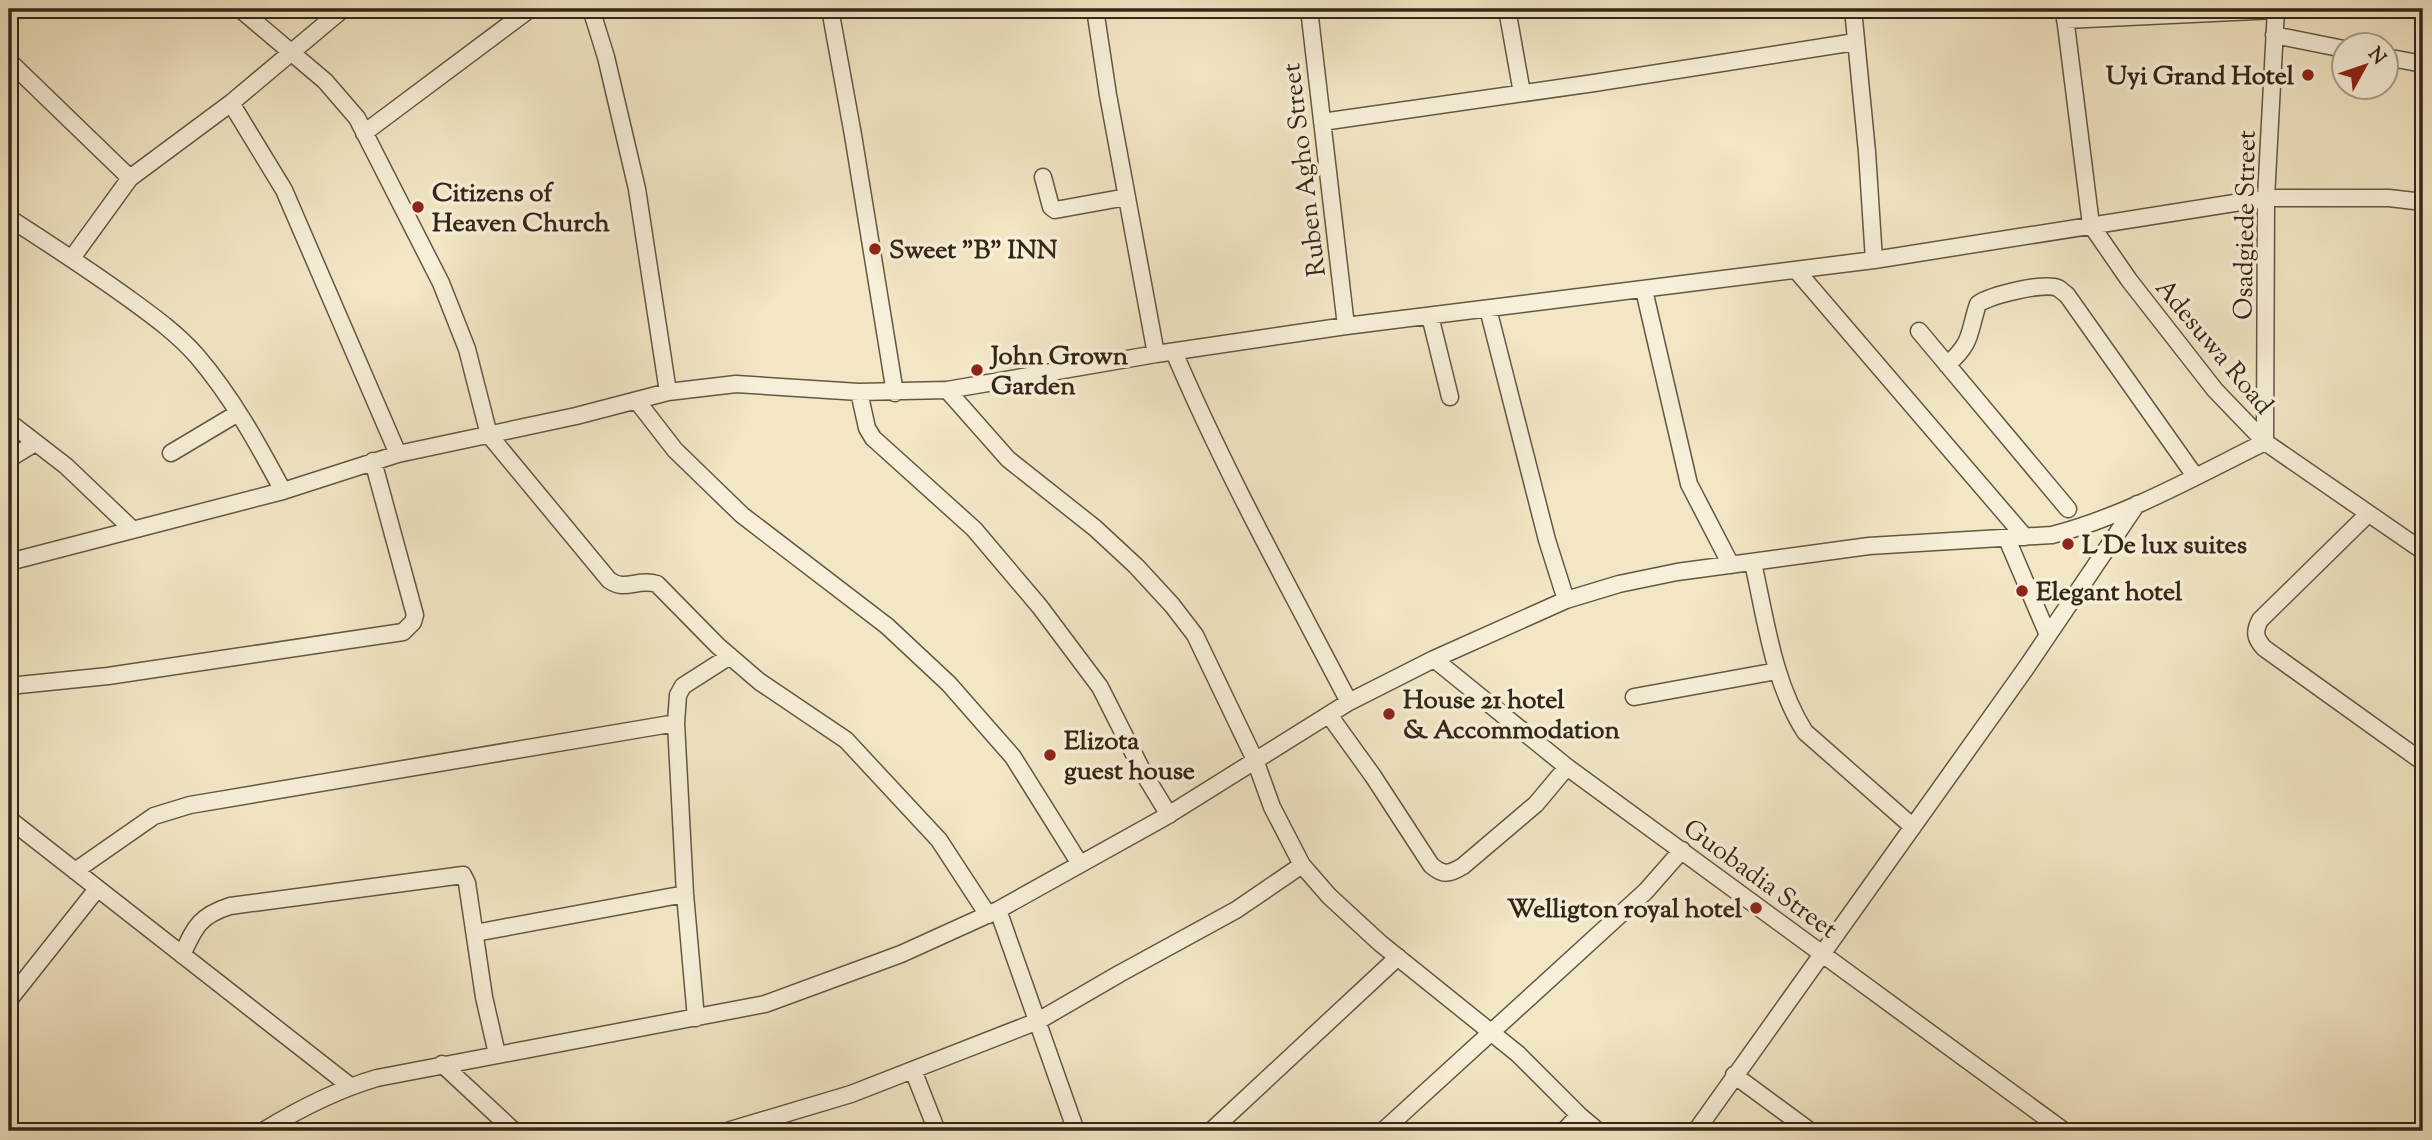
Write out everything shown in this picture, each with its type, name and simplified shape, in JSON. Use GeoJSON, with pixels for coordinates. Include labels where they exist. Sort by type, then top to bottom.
{"type":"FeatureCollection","features":[{"type":"Feature","properties":{"kind":"street"},"geometry":{"type":"LineString","coordinates":[[72,258],[130,178],[231,103],[343,9]]}},
{"type":"Feature","properties":{"kind":"street"},"geometry":{"type":"LineString","coordinates":[[364,133],[530,9]]}},
{"type":"Feature","properties":{"kind":"street"},"geometry":{"type":"LineString","coordinates":[[591,9],[606,57],[637,189],[668,392]]}},
{"type":"Feature","properties":{"kind":"street"},"geometry":{"type":"LineString","coordinates":[[830,9],[895,393]]}},
{"type":"Feature","properties":{"kind":"street"},"geometry":{"type":"LineString","coordinates":[[1095,9],[1156,355]]}},
{"type":"Feature","properties":{"kind":"street","name":"Ruben Agho Street"},"geometry":{"type":"LineString","coordinates":[[1309,9],[1346,326]]}},
{"type":"Feature","properties":{"kind":"street"},"geometry":{"type":"LineString","coordinates":[[1507,9],[1522,93]]}},
{"type":"Feature","properties":{"kind":"street"},"geometry":{"type":"LineString","coordinates":[[1853,9],[1874,260]]}},
{"type":"Feature","properties":{"kind":"street"},"geometry":{"type":"LineString","coordinates":[[2091,225],[2065,15],[2276,9]]}},
{"type":"Feature","properties":{"kind":"street","name":"Osadgiede Street"},"geometry":{"type":"LineString","coordinates":[[2264,442],[2266,198],[2276,9]]}},
{"type":"Feature","properties":{"kind":"street"},"geometry":{"type":"LineString","coordinates":[[248,11],[325,81],[357,118],[441,283],[467,349],[489,435],[609,580],[617,586],[625,587],[637,582],[657,584],[760,682],[846,740],[939,840],[993,913],[1038,1021],[1076,1131]]}},
{"type":"Feature","properties":{"kind":"street"},"geometry":{"type":"LineString","coordinates":[[2274,35],[2330,45]]}},
{"type":"Feature","properties":{"kind":"street"},"geometry":{"type":"LineString","coordinates":[[1322,122],[1855,42]]}},
{"type":"Feature","properties":{"kind":"street"},"geometry":{"type":"LineString","coordinates":[[2400,60],[2423,64]]}},
{"type":"Feature","properties":{"kind":"street"},"geometry":{"type":"LineString","coordinates":[[9,61],[130,178]]}},
{"type":"Feature","properties":{"kind":"street"},"geometry":{"type":"LineString","coordinates":[[231,103],[284,190],[398,454]]}},
{"type":"Feature","properties":{"kind":"street"},"geometry":{"type":"LineString","coordinates":[[1043,177],[1051,207],[1055,210],[1127,197]]}},
{"type":"Feature","properties":{"kind":"street"},"geometry":{"type":"LineString","coordinates":[[9,562],[283,491],[398,454],[668,392],[736,384],[859,392],[947,390],[1346,326],[1874,260],[2266,198],[2389,198],[2423,202]]}},
{"type":"Feature","properties":{"kind":"street"},"geometry":{"type":"LineString","coordinates":[[9,218],[72,258],[176,335],[197,356],[256,439],[283,491]]}},
{"type":"Feature","properties":{"kind":"street","name":"Adesuwa Road"},"geometry":{"type":"LineString","coordinates":[[2091,225],[2129,281],[2214,390],[2264,442],[2423,551]]}},
{"type":"Feature","properties":{"kind":"street"},"geometry":{"type":"LineString","coordinates":[[1796,270],[2025,537]]}},
{"type":"Feature","properties":{"kind":"street"},"geometry":{"type":"LineString","coordinates":[[1947,365],[1962,352],[1968,342],[1978,304],[1987,298],[2045,286],[2057,288],[2067,295],[2195,476]]}},
{"type":"Feature","properties":{"kind":"street"},"geometry":{"type":"LineString","coordinates":[[1644,290],[1689,484],[1731,565]]}},
{"type":"Feature","properties":{"kind":"street"},"geometry":{"type":"LineString","coordinates":[[1488,309],[1547,540],[1566,600]]}},
{"type":"Feature","properties":{"kind":"street"},"geometry":{"type":"LineString","coordinates":[[1430,316],[1450,397]]}},
{"type":"Feature","properties":{"kind":"street"},"geometry":{"type":"LineString","coordinates":[[1919,331],[2068,509]]}},
{"type":"Feature","properties":{"kind":"street"},"geometry":{"type":"LineString","coordinates":[[1174,352],[1275,560],[1349,702]]}},
{"type":"Feature","properties":{"kind":"street"},"geometry":{"type":"LineString","coordinates":[[947,390],[1007,459],[1095,528],[1136,566],[1195,635],[1255,760],[1272,807],[1302,865],[1329,896],[1398,957],[1492,1032],[1598,1131]]}},
{"type":"Feature","properties":{"kind":"street"},"geometry":{"type":"LineString","coordinates":[[859,392],[867,428],[873,438],[974,529],[1040,607],[1100,687],[1144,774],[1169,815]]}},
{"type":"Feature","properties":{"kind":"street"},"geometry":{"type":"LineString","coordinates":[[637,401],[675,450],[742,516],[887,626],[949,684],[1013,757],[1080,864]]}},
{"type":"Feature","properties":{"kind":"street"},"geometry":{"type":"LineString","coordinates":[[171,453],[238,413]]}},
{"type":"Feature","properties":{"kind":"street"},"geometry":{"type":"LineString","coordinates":[[9,422],[66,466],[132,529]]}},
{"type":"Feature","properties":{"kind":"street"},"geometry":{"type":"LineString","coordinates":[[263,1131],[289,1125],[350,1086],[404,1071],[765,1004],[901,954],[993,913],[1169,815],[1349,702],[1434,659],[1566,600],[1642,579],[1869,546],[2052,535],[2076,529],[2137,504],[2264,442]]}},
{"type":"Feature","properties":{"kind":"street"},"geometry":{"type":"LineString","coordinates":[[9,459],[35,443]]}},
{"type":"Feature","properties":{"kind":"street"},"geometry":{"type":"LineString","coordinates":[[9,686],[108,676],[403,632],[413,622],[415,615],[373,461]]}},
{"type":"Feature","properties":{"kind":"street"},"geometry":{"type":"LineString","coordinates":[[1696,1131],[1821,952],[1913,827],[2137,504]]}},
{"type":"Feature","properties":{"kind":"street"},"geometry":{"type":"LineString","coordinates":[[2368,514],[2260,620],[2255,633],[2257,641],[2264,648],[2423,762]]}},
{"type":"Feature","properties":{"kind":"street"},"geometry":{"type":"LineString","coordinates":[[2007,539],[2048,635]]}},
{"type":"Feature","properties":{"kind":"street"},"geometry":{"type":"LineString","coordinates":[[1753,563],[1777,671],[1797,721],[1805,732],[1913,827]]}},
{"type":"Feature","properties":{"kind":"street"},"geometry":{"type":"LineString","coordinates":[[696,1018],[685,894],[676,723],[678,695],[683,686],[730,656]]}},
{"type":"Feature","properties":{"kind":"street","name":"Guobadia Street"},"geometry":{"type":"LineString","coordinates":[[1434,659],[1567,767],[2064,1131]]}},
{"type":"Feature","properties":{"kind":"street"},"geometry":{"type":"LineString","coordinates":[[1634,697],[1777,671]]}},
{"type":"Feature","properties":{"kind":"street"},"geometry":{"type":"LineString","coordinates":[[1329,715],[1432,865],[1445,874],[1463,866],[1535,804],[1567,767]]}},
{"type":"Feature","properties":{"kind":"street"},"geometry":{"type":"LineString","coordinates":[[75,871],[154,816],[190,805],[676,723]]}},
{"type":"Feature","properties":{"kind":"street"},"geometry":{"type":"LineString","coordinates":[[9,819],[350,1086]]}},
{"type":"Feature","properties":{"kind":"street"},"geometry":{"type":"LineString","coordinates":[[1383,1131],[1646,891],[1682,850]]}},
{"type":"Feature","properties":{"kind":"street"},"geometry":{"type":"LineString","coordinates":[[727,1131],[801,1111],[1038,1021],[1236,909],[1302,865]]}},
{"type":"Feature","properties":{"kind":"street"},"geometry":{"type":"LineString","coordinates":[[182,955],[196,925],[211,912],[230,906],[463,875],[467,883],[484,997],[497,1055]]}},
{"type":"Feature","properties":{"kind":"street"},"geometry":{"type":"LineString","coordinates":[[9,1000],[97,889]]}},
{"type":"Feature","properties":{"kind":"street"},"geometry":{"type":"LineString","coordinates":[[475,933],[685,894]]}},
{"type":"Feature","properties":{"kind":"street"},"geometry":{"type":"LineString","coordinates":[[1212,1131],[1398,957]]}},
{"type":"Feature","properties":{"kind":"street"},"geometry":{"type":"LineString","coordinates":[[442,1064],[514,1131]]}},
{"type":"Feature","properties":{"kind":"street"},"geometry":{"type":"LineString","coordinates":[[913,1070],[937,1131]]}},
{"type":"Feature","properties":{"kind":"street"},"geometry":{"type":"LineString","coordinates":[[1734,1075],[1810,1131]]}},
{"type":"Feature","properties":{"kind":"street"},"geometry":{"type":"LineString","coordinates":[[1564,1131],[1579,1115]]}},
{"type":"Feature","properties":{"kind":"place","name":"Uyi Grand Hotel"},"geometry":{"type":"Point","coordinates":[2308,75]}},
{"type":"Feature","properties":{"kind":"place","name":"Citizens of Heaven Church"},"geometry":{"type":"Point","coordinates":[418,207]}},
{"type":"Feature","properties":{"kind":"place","name":"Sweet \"B\" INN"},"geometry":{"type":"Point","coordinates":[875,249]}},
{"type":"Feature","properties":{"kind":"place","name":"John Grown Garden"},"geometry":{"type":"Point","coordinates":[977,370]}},
{"type":"Feature","properties":{"kind":"place","name":"L De lux suites"},"geometry":{"type":"Point","coordinates":[2068,544]}},
{"type":"Feature","properties":{"kind":"place","name":"Elegant hotel"},"geometry":{"type":"Point","coordinates":[2022,591]}},
{"type":"Feature","properties":{"kind":"place","name":"House 21 hotel & Accommodation"},"geometry":{"type":"Point","coordinates":[1389,714]}},
{"type":"Feature","properties":{"kind":"place","name":"Elizota guest house"},"geometry":{"type":"Point","coordinates":[1050,755]}},
{"type":"Feature","properties":{"kind":"place","name":"Welligton royal hotel"},"geometry":{"type":"Point","coordinates":[1756,908]}}]}
